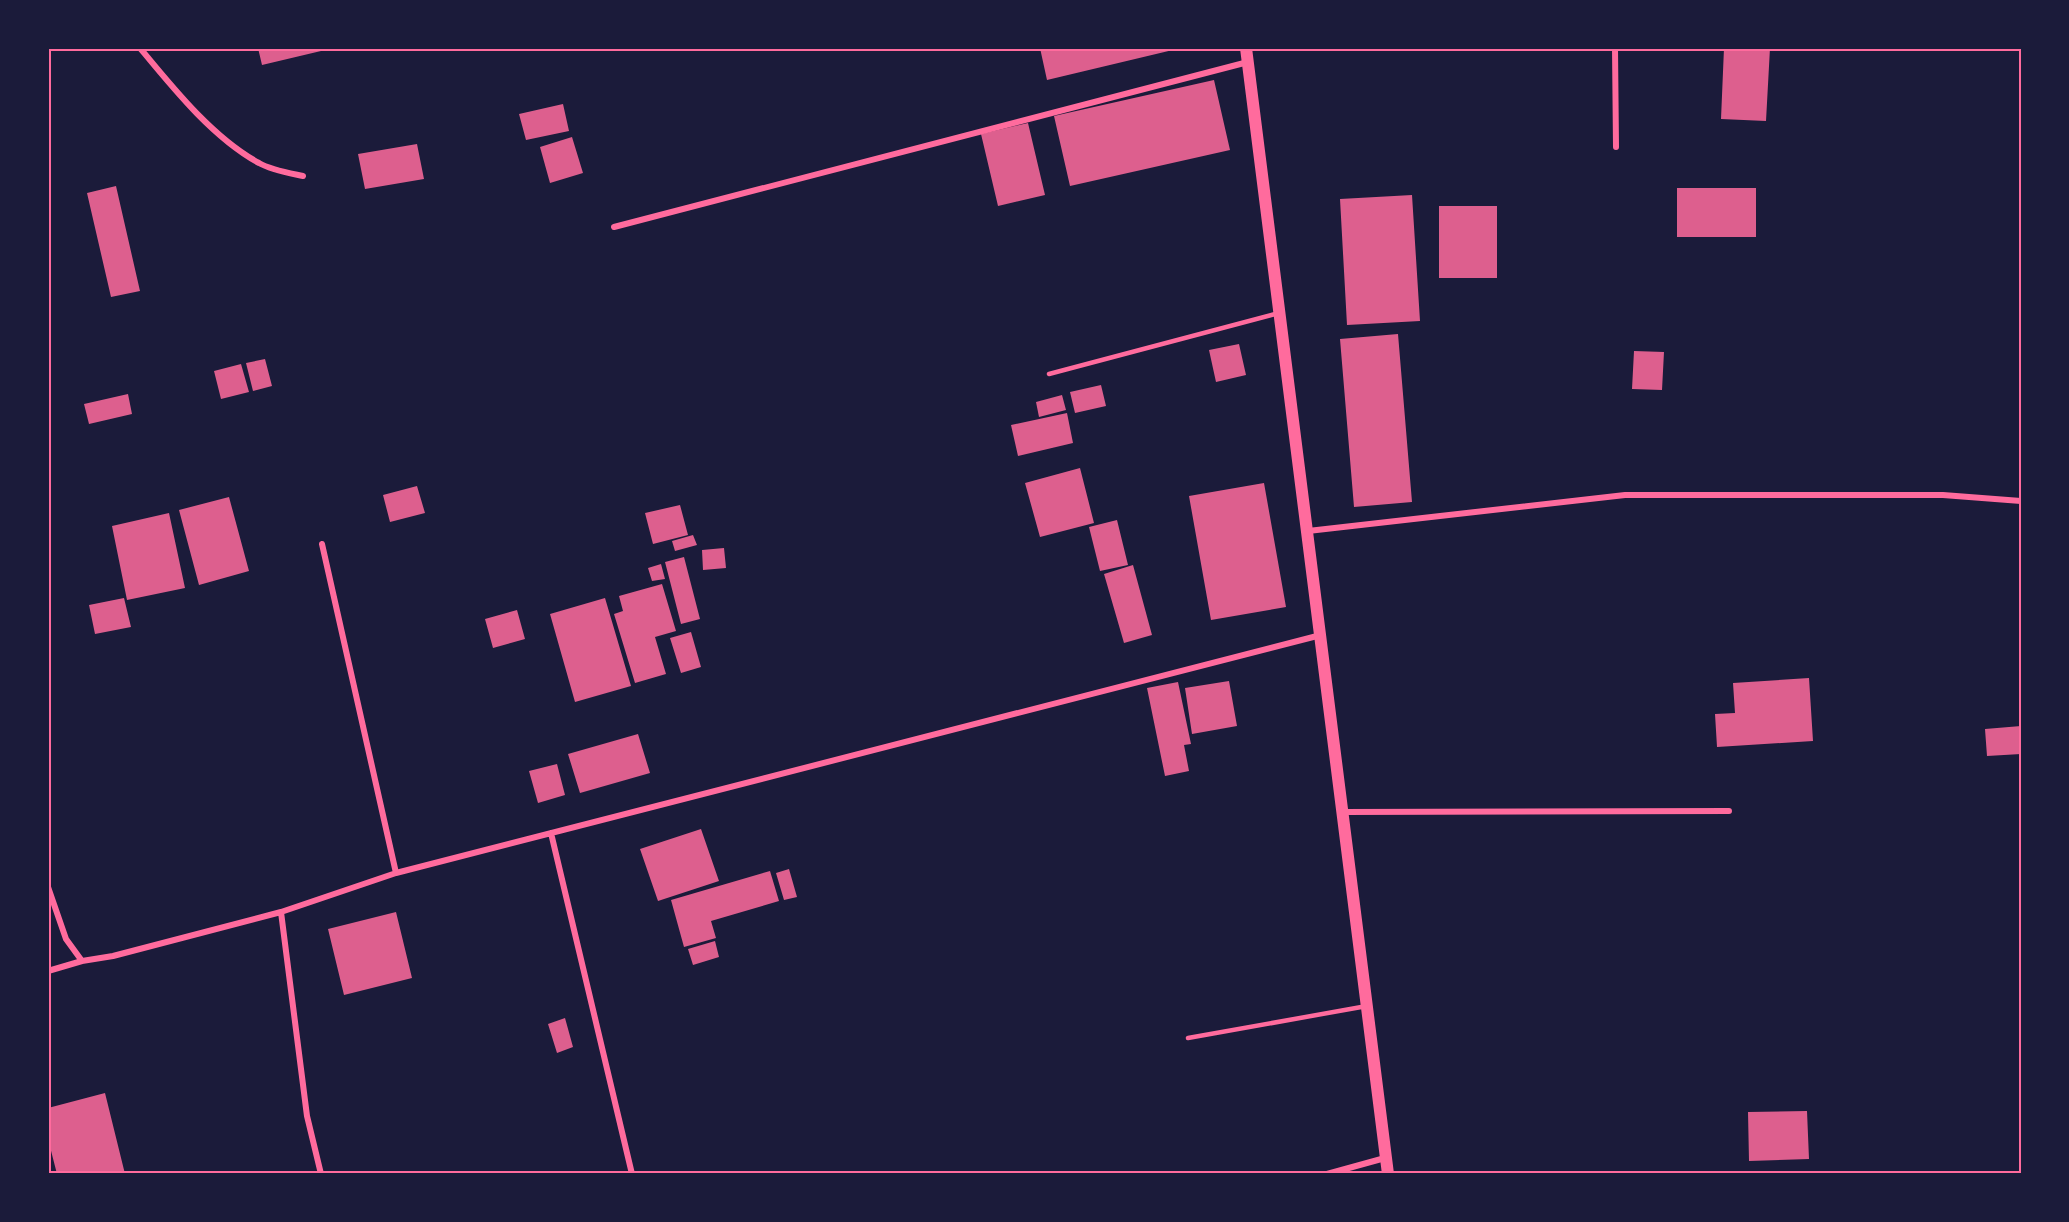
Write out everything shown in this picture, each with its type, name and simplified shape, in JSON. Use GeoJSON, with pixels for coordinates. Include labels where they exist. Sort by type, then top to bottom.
{"type":"FeatureCollection","features":[{"type":"Feature","properties":{"kind":"main road"},"geometry":{"type":"LineString","coordinates":[[1246,48],[1322,635],[1388,1174]]}},
{"type":"Feature","properties":{"kind":"street"},"geometry":{"type":"LineString","coordinates":[[140,48],[226,141],[261,165],[303,176]]}},
{"type":"Feature","properties":{"kind":"street"},"geometry":{"type":"LineString","coordinates":[[1616,48],[1616,147]]}},
{"type":"Feature","properties":{"kind":"street"},"geometry":{"type":"LineString","coordinates":[[614,227],[1248,62]]}},
{"type":"Feature","properties":{"kind":"street"},"geometry":{"type":"LineString","coordinates":[[1308,531],[1625,495],[1943,495],[2021,501]]}},
{"type":"Feature","properties":{"kind":"street"},"geometry":{"type":"LineString","coordinates":[[322,544],[396,873]]}},
{"type":"Feature","properties":{"kind":"street"},"geometry":{"type":"LineString","coordinates":[[48,971],[280,912],[396,873],[1322,635]]}},
{"type":"Feature","properties":{"kind":"street"},"geometry":{"type":"LineString","coordinates":[[1342,812],[1729,811]]}},
{"type":"Feature","properties":{"kind":"street"},"geometry":{"type":"LineString","coordinates":[[551,833],[632,1174]]}},
{"type":"Feature","properties":{"kind":"street"},"geometry":{"type":"LineString","coordinates":[[48,887],[66,939],[82,961]]}},
{"type":"Feature","properties":{"kind":"street"},"geometry":{"type":"LineString","coordinates":[[280,912],[307,1116],[321,1174]]}},
{"type":"Feature","properties":{"kind":"street"},"geometry":{"type":"LineString","coordinates":[[1327,1174],[1386,1157]]}},
{"type":"Feature","properties":{"kind":"lane"},"geometry":{"type":"LineString","coordinates":[[1049,374],[1280,312]]}},
{"type":"Feature","properties":{"kind":"lane"},"geometry":{"type":"LineString","coordinates":[[1188,1038],[1367,1006]]}},
{"type":"Feature","properties":{"kind":"building"},"geometry":{"type":"Polygon","coordinates":[[[258,48],[321,48],[321,51],[262,65],[258,48]]]}},
{"type":"Feature","properties":{"kind":"building"},"geometry":{"type":"Polygon","coordinates":[[[1040,48],[1177,48],[1177,49],[1047,80],[1040,48]]]}},
{"type":"Feature","properties":{"kind":"building"},"geometry":{"type":"Polygon","coordinates":[[[1724,48],[1770,48],[1766,121],[1721,119],[1724,48]]]}},
{"type":"Feature","properties":{"kind":"building"},"geometry":{"type":"Polygon","coordinates":[[[1214,80],[1230,150],[1070,186],[1054,116],[1214,80]]]}},
{"type":"Feature","properties":{"kind":"building"},"geometry":{"type":"Polygon","coordinates":[[[563,104],[569,131],[526,140],[519,114],[563,104]]]}},
{"type":"Feature","properties":{"kind":"building"},"geometry":{"type":"Polygon","coordinates":[[[1028,123],[1045,195],[998,206],[981,134],[1028,123]]]}},
{"type":"Feature","properties":{"kind":"building"},"geometry":{"type":"Polygon","coordinates":[[[572,137],[583,173],[550,183],[540,147],[572,137]]]}},
{"type":"Feature","properties":{"kind":"building"},"geometry":{"type":"Polygon","coordinates":[[[417,144],[424,179],[365,189],[358,154],[417,144]]]}},
{"type":"Feature","properties":{"kind":"building"},"geometry":{"type":"Polygon","coordinates":[[[116,186],[140,291],[111,297],[87,193],[116,186]]]}},
{"type":"Feature","properties":{"kind":"building"},"geometry":{"type":"Polygon","coordinates":[[[1677,188],[1756,188],[1756,237],[1677,237],[1677,188]]]}},
{"type":"Feature","properties":{"kind":"building"},"geometry":{"type":"Polygon","coordinates":[[[1412,195],[1420,321],[1347,325],[1340,199],[1412,195]]]}},
{"type":"Feature","properties":{"kind":"building"},"geometry":{"type":"Polygon","coordinates":[[[1439,206],[1497,206],[1497,278],[1439,278],[1439,206]]]}},
{"type":"Feature","properties":{"kind":"building"},"geometry":{"type":"Polygon","coordinates":[[[1398,334],[1412,502],[1354,507],[1340,339],[1398,334]]]}},
{"type":"Feature","properties":{"kind":"building"},"geometry":{"type":"Polygon","coordinates":[[[1239,344],[1246,375],[1216,382],[1209,350],[1239,344]]]}},
{"type":"Feature","properties":{"kind":"building"},"geometry":{"type":"Polygon","coordinates":[[[1634,351],[1664,352],[1662,390],[1632,389],[1634,351]]]}},
{"type":"Feature","properties":{"kind":"building"},"geometry":{"type":"Polygon","coordinates":[[[265,359],[272,386],[253,391],[246,363],[265,359]]]}},
{"type":"Feature","properties":{"kind":"building"},"geometry":{"type":"Polygon","coordinates":[[[241,364],[249,392],[221,399],[214,371],[241,364]]]}},
{"type":"Feature","properties":{"kind":"building"},"geometry":{"type":"Polygon","coordinates":[[[1101,385],[1106,406],[1075,413],[1070,392],[1101,385]]]}},
{"type":"Feature","properties":{"kind":"building"},"geometry":{"type":"Polygon","coordinates":[[[128,394],[132,414],[89,424],[84,404],[128,394]]]}},
{"type":"Feature","properties":{"kind":"building"},"geometry":{"type":"Polygon","coordinates":[[[1062,395],[1066,410],[1039,417],[1036,402],[1062,395]]]}},
{"type":"Feature","properties":{"kind":"building"},"geometry":{"type":"Polygon","coordinates":[[[1067,413],[1073,443],[1018,456],[1011,425],[1067,413]]]}},
{"type":"Feature","properties":{"kind":"building"},"geometry":{"type":"Polygon","coordinates":[[[1080,468],[1094,523],[1040,537],[1025,483],[1080,468]]]}},
{"type":"Feature","properties":{"kind":"building"},"geometry":{"type":"Polygon","coordinates":[[[1264,483],[1286,607],[1211,620],[1189,496],[1264,483]]]}},
{"type":"Feature","properties":{"kind":"building"},"geometry":{"type":"Polygon","coordinates":[[[417,486],[425,513],[390,522],[383,495],[417,486]]]}},
{"type":"Feature","properties":{"kind":"building"},"geometry":{"type":"Polygon","coordinates":[[[229,497],[249,571],[199,585],[179,510],[229,497]]]}},
{"type":"Feature","properties":{"kind":"building"},"geometry":{"type":"Polygon","coordinates":[[[680,505],[688,535],[653,544],[645,513],[680,505]]]}},
{"type":"Feature","properties":{"kind":"building"},"geometry":{"type":"Polygon","coordinates":[[[169,513],[185,588],[127,600],[112,526],[169,513]]]}},
{"type":"Feature","properties":{"kind":"building"},"geometry":{"type":"Polygon","coordinates":[[[1117,520],[1128,565],[1100,571],[1089,527],[1117,520]]]}},
{"type":"Feature","properties":{"kind":"building"},"geometry":{"type":"Polygon","coordinates":[[[693,535],[697,545],[675,551],[672,541],[693,535]]]}},
{"type":"Feature","properties":{"kind":"building"},"geometry":{"type":"Polygon","coordinates":[[[724,548],[726,568],[703,570],[702,550],[724,548]]]}},
{"type":"Feature","properties":{"kind":"building"},"geometry":{"type":"Polygon","coordinates":[[[684,557],[700,619],[681,624],[665,562],[684,557]]]}},
{"type":"Feature","properties":{"kind":"building"},"geometry":{"type":"Polygon","coordinates":[[[661,564],[665,579],[652,581],[648,568],[661,564]]]}},
{"type":"Feature","properties":{"kind":"building"},"geometry":{"type":"Polygon","coordinates":[[[1133,565],[1152,635],[1124,643],[1104,574],[1133,565]]]}},
{"type":"Feature","properties":{"kind":"building"},"geometry":{"type":"Polygon","coordinates":[[[662,584],[676,631],[655,637],[666,674],[635,683],[614,614],[623,611],[619,596],[662,584]]]}},
{"type":"Feature","properties":{"kind":"building"},"geometry":{"type":"Polygon","coordinates":[[[124,598],[131,627],[95,634],[89,605],[124,598]]]}},
{"type":"Feature","properties":{"kind":"building"},"geometry":{"type":"Polygon","coordinates":[[[605,598],[631,686],[575,702],[550,614],[605,598]]]}},
{"type":"Feature","properties":{"kind":"building"},"geometry":{"type":"Polygon","coordinates":[[[517,610],[525,639],[493,648],[485,619],[517,610]]]}},
{"type":"Feature","properties":{"kind":"building"},"geometry":{"type":"Polygon","coordinates":[[[691,632],[701,667],[681,673],[670,638],[691,632]]]}},
{"type":"Feature","properties":{"kind":"building"},"geometry":{"type":"Polygon","coordinates":[[[1809,678],[1813,741],[1717,747],[1715,714],[1735,713],[1733,683],[1809,678]]]}},
{"type":"Feature","properties":{"kind":"building"},"geometry":{"type":"Polygon","coordinates":[[[1229,681],[1237,726],[1192,734],[1185,688],[1229,681]]]}},
{"type":"Feature","properties":{"kind":"building"},"geometry":{"type":"Polygon","coordinates":[[[1178,682],[1191,744],[1184,745],[1189,771],[1165,776],[1147,688],[1178,682]]]}},
{"type":"Feature","properties":{"kind":"building"},"geometry":{"type":"Polygon","coordinates":[[[2021,726],[2021,754],[1987,756],[1985,729],[2021,726]]]}},
{"type":"Feature","properties":{"kind":"building"},"geometry":{"type":"Polygon","coordinates":[[[638,734],[650,773],[580,793],[568,754],[638,734]]]}},
{"type":"Feature","properties":{"kind":"building"},"geometry":{"type":"Polygon","coordinates":[[[557,764],[565,795],[538,803],[529,771],[557,764]]]}},
{"type":"Feature","properties":{"kind":"building"},"geometry":{"type":"Polygon","coordinates":[[[701,829],[719,881],[658,901],[640,849],[701,829]]]}},
{"type":"Feature","properties":{"kind":"building"},"geometry":{"type":"Polygon","coordinates":[[[789,869],[797,897],[784,900],[776,873],[789,869]]]}},
{"type":"Feature","properties":{"kind":"building"},"geometry":{"type":"Polygon","coordinates":[[[770,871],[779,901],[711,921],[716,938],[684,947],[671,900],[770,871]]]}},
{"type":"Feature","properties":{"kind":"building"},"geometry":{"type":"Polygon","coordinates":[[[396,912],[412,978],[344,995],[328,929],[396,912]]]}},
{"type":"Feature","properties":{"kind":"building"},"geometry":{"type":"Polygon","coordinates":[[[715,941],[719,957],[693,965],[688,949],[715,941]]]}},
{"type":"Feature","properties":{"kind":"building"},"geometry":{"type":"Polygon","coordinates":[[[565,1018],[573,1047],[557,1053],[548,1024],[565,1018]]]}},
{"type":"Feature","properties":{"kind":"building"},"geometry":{"type":"Polygon","coordinates":[[[105,1093],[125,1174],[57,1174],[48,1139],[48,1108],[105,1093]]]}},
{"type":"Feature","properties":{"kind":"building"},"geometry":{"type":"Polygon","coordinates":[[[1807,1111],[1809,1159],[1749,1161],[1748,1112],[1807,1111]]]}}]}
